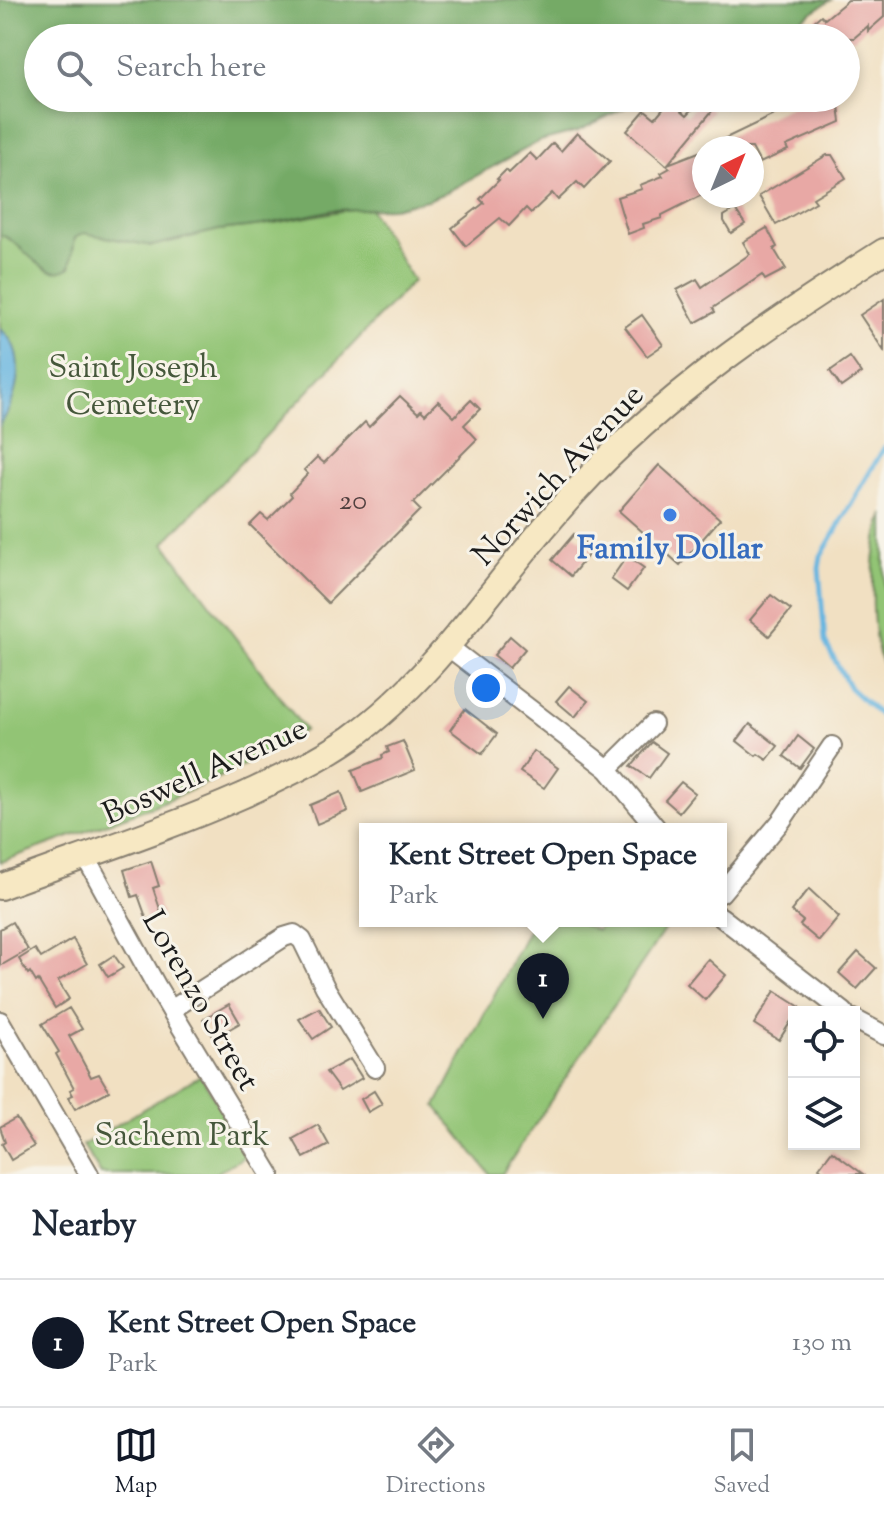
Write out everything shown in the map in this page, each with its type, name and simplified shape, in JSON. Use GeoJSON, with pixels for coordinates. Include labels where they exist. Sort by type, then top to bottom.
{"type":"FeatureCollection","features":[{"type":"Feature","properties":{"kind":"main road","name":"Norwich Avenue"},"geometry":{"type":"LineString","coordinates":[[446,645],[566,501],[650,418],[737,347],[884,251]]}},
{"type":"Feature","properties":{"kind":"main road","name":"Boswell Avenue"},"geometry":{"type":"LineString","coordinates":[[0,887],[201,814],[283,777],[349,740],[396,703],[446,645]]}},
{"type":"Feature","properties":{"kind":"street"},"geometry":{"type":"LineString","coordinates":[[446,645],[608,769],[652,823]]}},
{"type":"Feature","properties":{"kind":"street"},"geometry":{"type":"LineString","coordinates":[[608,769],[653,724]]}},
{"type":"Feature","properties":{"kind":"street"},"geometry":{"type":"LineString","coordinates":[[727,886],[782,820],[832,746]]}},
{"type":"Feature","properties":{"kind":"street","name":"Lorenzo Street"},"geometry":{"type":"LineString","coordinates":[[85,856],[171,1010],[270,1174]]}},
{"type":"Feature","properties":{"kind":"street"},"geometry":{"type":"LineString","coordinates":[[727,922],[836,1006]]}},
{"type":"Feature","properties":{"kind":"street"},"geometry":{"type":"LineString","coordinates":[[171,1010],[284,937],[294,934],[302,940],[325,987],[375,1068]]}},
{"type":"Feature","properties":{"kind":"street"},"geometry":{"type":"LineString","coordinates":[[0,1021],[89,1174]]}},
{"type":"Feature","properties":{"kind":"street"},"geometry":{"type":"LineString","coordinates":[[860,1022],[884,1035]]}},
{"type":"Feature","properties":{"kind":"green space"},"geometry":{"type":"Polygon","coordinates":[[[0,0],[831,0],[793,24],[24,24],[24,112],[616,112],[578,131],[540,141],[445,193],[393,208],[334,210],[263,225],[219,230],[152,246],[84,233],[75,238],[70,267],[60,271],[42,267],[0,235],[0,0]]]}},
{"type":"Feature","properties":{"kind":"green space","name":"Saint Joseph Cemetery"},"geometry":{"type":"Polygon","coordinates":[[[352,209],[370,209],[413,281],[164,543],[305,730],[194,789],[0,862],[0,235],[10,239],[41,265],[59,270],[70,267],[75,238],[84,232],[152,246],[219,230],[352,209]]]}},
{"type":"Feature","properties":{"kind":"green space"},"geometry":{"type":"Polygon","coordinates":[[[884,514],[884,667],[875,635],[873,591],[876,547],[884,514]]]}},
{"type":"Feature","properties":{"kind":"green space"},"geometry":{"type":"Polygon","coordinates":[[[530,927],[589,927],[597,931],[599,927],[666,927],[502,1174],[490,1174],[436,1106],[530,927]]]}},
{"type":"Feature","properties":{"kind":"green space","name":"Sachem Park"},"geometry":{"type":"Polygon","coordinates":[[[201,1075],[247,1155],[215,1174],[101,1174],[83,1145],[201,1075]]]}},
{"type":"Feature","properties":{"kind":"water"},"geometry":{"type":"Polygon","coordinates":[[[0,329],[15,349],[18,376],[12,402],[0,425],[0,329]]]}},
{"type":"Feature","properties":{"kind":"building"},"geometry":{"type":"Polygon","coordinates":[[[848,0],[884,0],[884,17],[868,31],[868,26],[860,33],[860,24],[811,24],[821,15],[825,19],[848,0]]]}},
{"type":"Feature","properties":{"kind":"building"},"geometry":{"type":"Polygon","coordinates":[[[643,112],[655,118],[660,112],[684,112],[687,115],[690,112],[711,112],[668,164],[692,155],[692,200],[628,234],[617,197],[642,189],[640,185],[663,176],[661,173],[670,168],[627,131],[643,112]]]}},
{"type":"Feature","properties":{"kind":"building"},"geometry":{"type":"Polygon","coordinates":[[[780,112],[840,112],[841,122],[786,146],[788,150],[764,161],[764,136],[730,136],[780,112]]]}},
{"type":"Feature","properties":{"kind":"building"},"geometry":{"type":"Polygon","coordinates":[[[577,133],[610,161],[584,189],[577,182],[558,200],[552,193],[531,213],[526,208],[509,226],[500,218],[466,246],[452,228],[484,203],[480,199],[497,179],[506,170],[509,173],[530,153],[537,160],[553,143],[561,151],[577,133]]]}},
{"type":"Feature","properties":{"kind":"building"},"geometry":{"type":"Polygon","coordinates":[[[827,155],[832,155],[846,178],[813,198],[816,202],[776,225],[764,205],[764,193],[827,155]]]}},
{"type":"Feature","properties":{"kind":"building"},"geometry":{"type":"Polygon","coordinates":[[[735,209],[745,224],[731,233],[724,216],[735,209]]]}},
{"type":"Feature","properties":{"kind":"building"},"geometry":{"type":"Polygon","coordinates":[[[767,228],[777,247],[774,249],[786,269],[765,280],[762,275],[713,308],[715,312],[695,323],[677,290],[697,279],[702,287],[750,254],[743,242],[767,228]]]}},
{"type":"Feature","properties":{"kind":"building"},"geometry":{"type":"Polygon","coordinates":[[[884,299],[884,351],[860,315],[884,299]]]}},
{"type":"Feature","properties":{"kind":"building"},"geometry":{"type":"Polygon","coordinates":[[[642,315],[663,345],[647,356],[625,327],[642,315]]]}},
{"type":"Feature","properties":{"kind":"building"},"geometry":{"type":"Polygon","coordinates":[[[850,357],[861,373],[841,387],[830,371],[850,357]]]}},
{"type":"Feature","properties":{"kind":"building"},"geometry":{"type":"Polygon","coordinates":[[[400,396],[418,413],[421,410],[425,414],[438,401],[454,417],[471,400],[480,409],[464,425],[477,439],[413,503],[420,510],[328,603],[250,525],[261,514],[268,520],[292,496],[290,493],[308,474],[304,470],[317,457],[324,463],[365,422],[369,427],[400,396]]]}},
{"type":"Feature","properties":{"kind":"building","name":"Family Dollar"},"geometry":{"type":"Polygon","coordinates":[[[659,465],[720,519],[680,565],[619,511],[659,465]]]}},
{"type":"Feature","properties":{"kind":"building"},"geometry":{"type":"Polygon","coordinates":[[[574,534],[593,549],[571,576],[552,560],[574,534]]]}},
{"type":"Feature","properties":{"kind":"building"},"geometry":{"type":"Polygon","coordinates":[[[627,556],[644,568],[627,591],[611,579],[627,556]]]}},
{"type":"Feature","properties":{"kind":"building"},"geometry":{"type":"Polygon","coordinates":[[[771,595],[791,610],[769,636],[750,620],[771,595]]]}},
{"type":"Feature","properties":{"kind":"building"},"geometry":{"type":"Polygon","coordinates":[[[510,636],[525,649],[509,668],[494,655],[510,636]]]}},
{"type":"Feature","properties":{"kind":"building"},"geometry":{"type":"Polygon","coordinates":[[[569,686],[588,701],[575,717],[556,701],[569,686]]]}},
{"type":"Feature","properties":{"kind":"building"},"geometry":{"type":"Polygon","coordinates":[[[465,709],[497,734],[482,754],[450,730],[465,709]]]}},
{"type":"Feature","properties":{"kind":"building"},"geometry":{"type":"Polygon","coordinates":[[[750,724],[778,746],[767,760],[758,754],[756,756],[737,741],[750,724]]]}},
{"type":"Feature","properties":{"kind":"building"},"geometry":{"type":"Polygon","coordinates":[[[798,736],[814,749],[800,768],[784,756],[798,736]]]}},
{"type":"Feature","properties":{"kind":"building"},"geometry":{"type":"Polygon","coordinates":[[[403,741],[415,770],[362,792],[353,770],[383,758],[382,755],[389,752],[387,747],[403,741]]]}},
{"type":"Feature","properties":{"kind":"building"},"geometry":{"type":"Polygon","coordinates":[[[652,742],[667,753],[649,778],[631,766],[652,742]]]}},
{"type":"Feature","properties":{"kind":"building"},"geometry":{"type":"Polygon","coordinates":[[[534,751],[558,768],[544,788],[520,772],[534,751]]]}},
{"type":"Feature","properties":{"kind":"building"},"geometry":{"type":"Polygon","coordinates":[[[681,782],[695,793],[679,812],[665,800],[681,782]]]}},
{"type":"Feature","properties":{"kind":"building"},"geometry":{"type":"Polygon","coordinates":[[[341,792],[348,811],[317,824],[310,805],[341,792]]]}},
{"type":"Feature","properties":{"kind":"building"},"geometry":{"type":"Polygon","coordinates":[[[151,861],[159,886],[153,888],[162,915],[147,920],[138,895],[132,897],[124,870],[151,861]]]}},
{"type":"Feature","properties":{"kind":"building"},"geometry":{"type":"Polygon","coordinates":[[[809,889],[839,917],[819,941],[800,925],[803,921],[791,911],[809,889]]]}},
{"type":"Feature","properties":{"kind":"building"},"geometry":{"type":"Polygon","coordinates":[[[12,922],[28,950],[0,966],[0,929],[12,922]]]}},
{"type":"Feature","properties":{"kind":"building"},"geometry":{"type":"Polygon","coordinates":[[[73,939],[87,964],[58,981],[69,999],[55,1008],[38,980],[36,982],[30,972],[28,974],[19,959],[35,949],[41,958],[73,939]]]}},
{"type":"Feature","properties":{"kind":"building"},"geometry":{"type":"Polygon","coordinates":[[[858,952],[876,968],[857,989],[839,973],[858,952]]]}},
{"type":"Feature","properties":{"kind":"building"},"geometry":{"type":"Polygon","coordinates":[[[114,955],[123,968],[108,977],[100,964],[114,955]]]}},
{"type":"Feature","properties":{"kind":"building"},"geometry":{"type":"Polygon","coordinates":[[[708,959],[726,975],[705,1000],[687,984],[708,959]]]}},
{"type":"Feature","properties":{"kind":"building"},"geometry":{"type":"Polygon","coordinates":[[[775,991],[798,1006],[788,1006],[788,1026],[779,1040],[754,1024],[775,991]]]}},
{"type":"Feature","properties":{"kind":"building"},"geometry":{"type":"Polygon","coordinates":[[[229,1004],[240,1023],[214,1038],[203,1019],[229,1004]]]}},
{"type":"Feature","properties":{"kind":"building"},"geometry":{"type":"Polygon","coordinates":[[[69,1008],[82,1029],[69,1036],[91,1077],[99,1074],[109,1091],[75,1109],[68,1097],[73,1095],[70,1090],[74,1088],[56,1054],[59,1052],[42,1024],[69,1008]]]}},
{"type":"Feature","properties":{"kind":"building"},"geometry":{"type":"Polygon","coordinates":[[[319,1008],[331,1027],[313,1039],[299,1019],[319,1008]]]}},
{"type":"Feature","properties":{"kind":"building"},"geometry":{"type":"Polygon","coordinates":[[[350,1059],[362,1078],[340,1091],[326,1072],[350,1059]]]}},
{"type":"Feature","properties":{"kind":"building"},"geometry":{"type":"Polygon","coordinates":[[[374,1091],[382,1104],[368,1112],[361,1099],[374,1091]]]}},
{"type":"Feature","properties":{"kind":"building"},"geometry":{"type":"Polygon","coordinates":[[[16,1118],[34,1146],[11,1160],[2,1144],[5,1142],[0,1127],[16,1118]]]}},
{"type":"Feature","properties":{"kind":"building"},"geometry":{"type":"Polygon","coordinates":[[[318,1125],[329,1145],[304,1158],[293,1139],[318,1125]]]}},
{"type":"Feature","properties":{"kind":"building"},"geometry":{"type":"Polygon","coordinates":[[[832,1151],[863,1174],[826,1174],[819,1168],[832,1151]]]}},
{"type":"Feature","properties":{"kind":"waterway"},"geometry":{"type":"LineString","coordinates":[[884,448],[821,556],[819,568],[825,642],[850,688],[884,719]]}},
{"type":"Feature","properties":{"kind":"place","name":"Family Dollar"},"geometry":{"type":"Point","coordinates":[670,515]}},
{"type":"Feature","properties":{"kind":"place","name":"Kent Street Open Space"},"geometry":{"type":"Point","coordinates":[543,1019]}}]}
